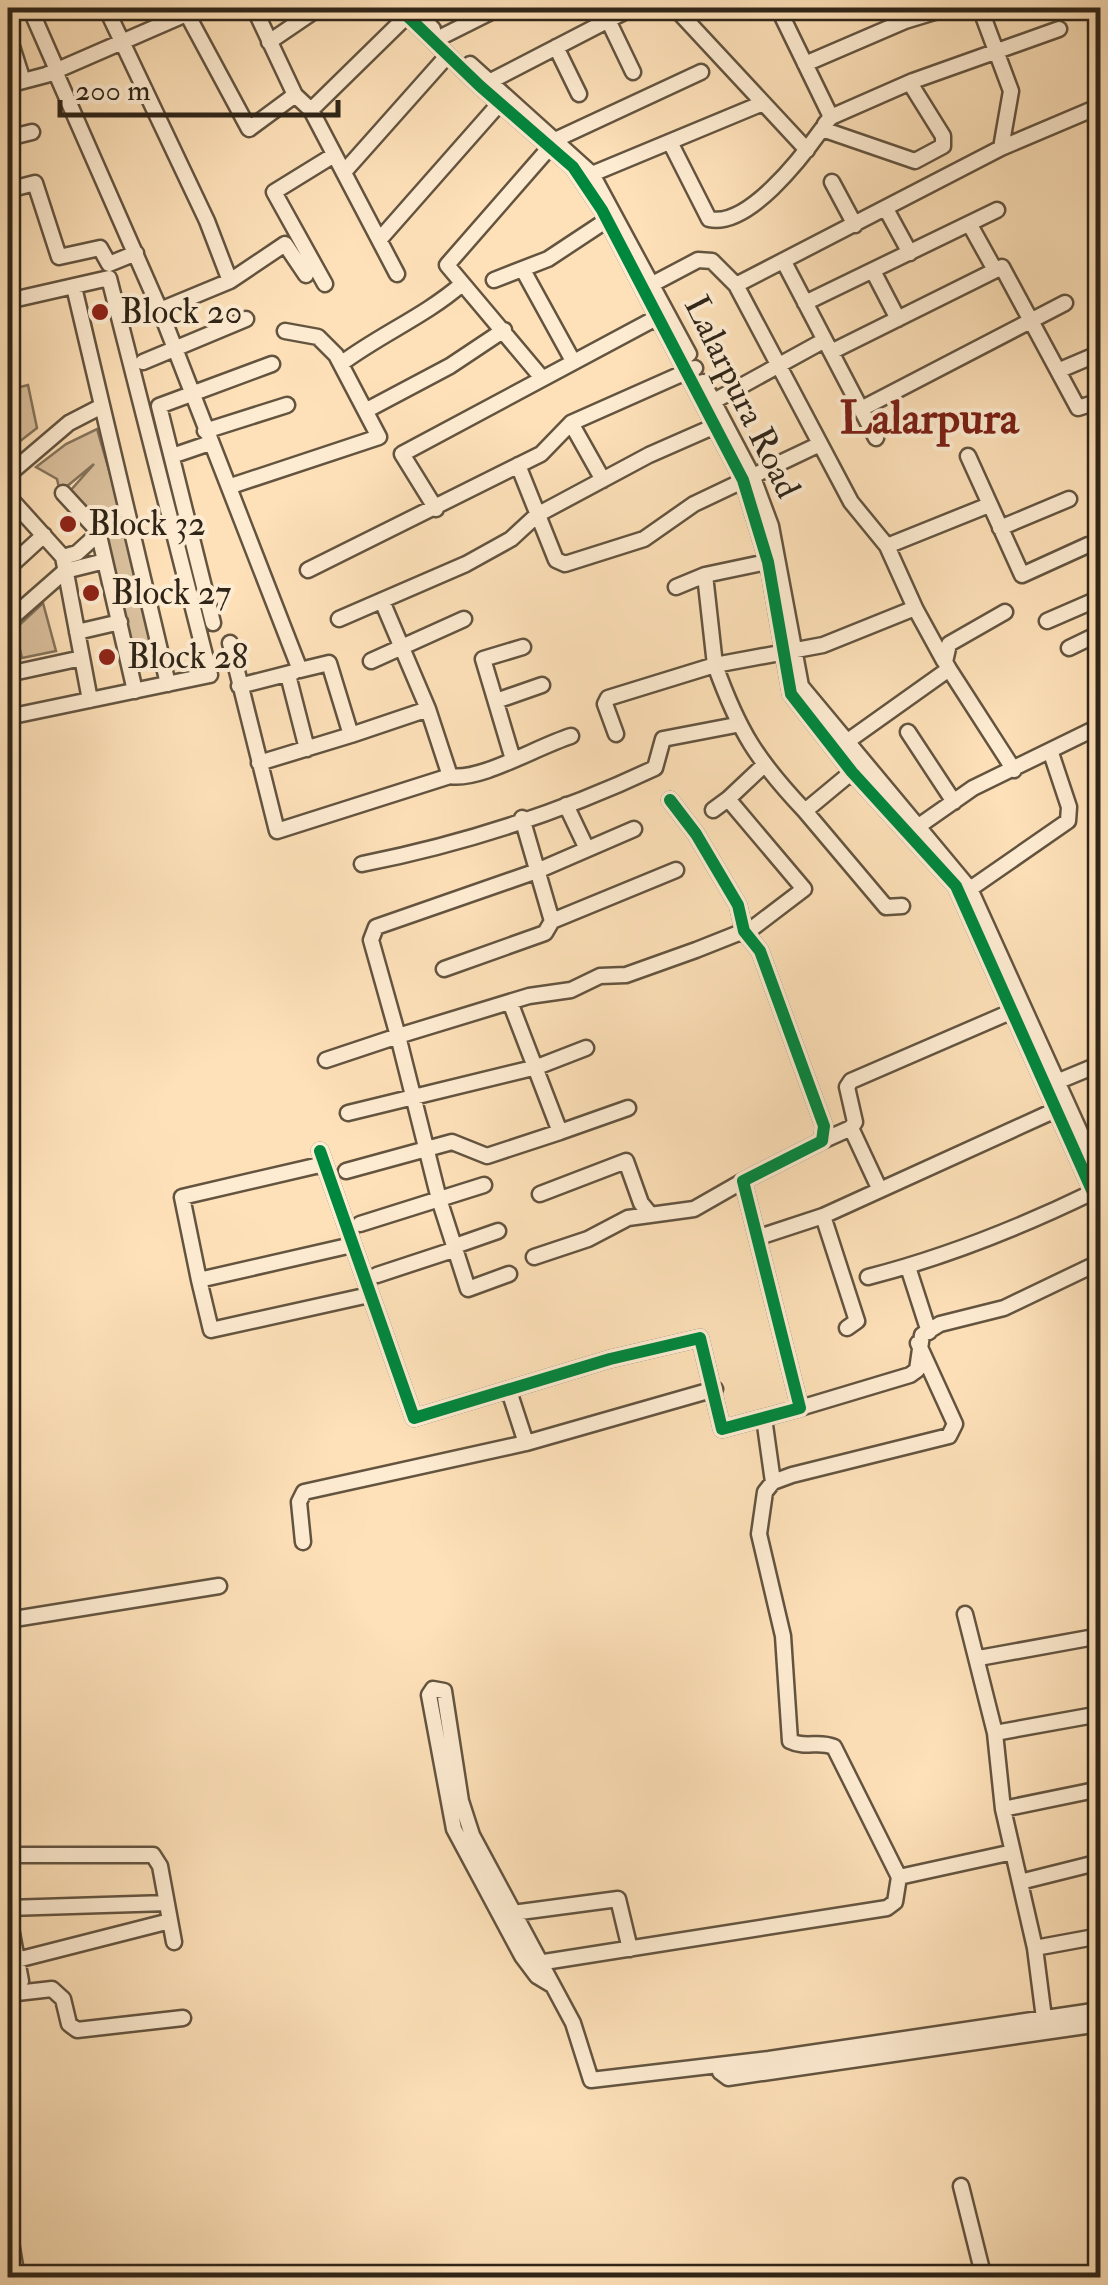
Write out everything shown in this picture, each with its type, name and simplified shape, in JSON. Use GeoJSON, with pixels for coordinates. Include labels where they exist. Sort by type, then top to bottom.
{"type":"FeatureCollection","features":[{"type":"Feature","properties":{"kind":"street"},"geometry":{"type":"LineString","coordinates":[[106,8],[230,281]]}},
{"type":"Feature","properties":{"kind":"street"},"geometry":{"type":"LineString","coordinates":[[254,8],[296,95],[311,110],[397,274]]}},
{"type":"Feature","properties":{"kind":"street"},"geometry":{"type":"LineString","coordinates":[[269,42],[319,8]]}},
{"type":"Feature","properties":{"kind":"street"},"geometry":{"type":"LineString","coordinates":[[441,37],[499,8]]}},
{"type":"Feature","properties":{"kind":"street"},"geometry":{"type":"LineString","coordinates":[[484,84],[632,8]]}},
{"type":"Feature","properties":{"kind":"street"},"geometry":{"type":"LineString","coordinates":[[675,8],[807,150]]}},
{"type":"Feature","properties":{"kind":"street"},"geometry":{"type":"LineString","coordinates":[[781,8],[826,123],[915,161],[945,142],[910,82]]}},
{"type":"Feature","properties":{"kind":"street"},"geometry":{"type":"LineString","coordinates":[[805,64],[905,21],[948,8]]}},
{"type":"Feature","properties":{"kind":"street"},"geometry":{"type":"LineString","coordinates":[[980,8],[1011,91],[1001,148]]}},
{"type":"Feature","properties":{"kind":"street"},"geometry":{"type":"LineString","coordinates":[[311,110],[408,10],[448,55],[484,84],[499,104],[553,142],[580,176],[648,286],[658,317],[692,370],[715,426],[748,478],[773,561],[789,651],[791,694],[852,772],[970,889],[1100,1208]]}},
{"type":"Feature","properties":{"kind":"street","name":"Lalarpura Road"},"geometry":{"type":"LineString","coordinates":[[408,10],[441,37],[484,84],[592,174],[692,370]]}},
{"type":"Feature","properties":{"kind":"street"},"geometry":{"type":"LineString","coordinates":[[8,34],[15,83],[123,42],[184,12],[249,130],[296,95]]}},
{"type":"Feature","properties":{"kind":"street"},"geometry":{"type":"LineString","coordinates":[[32,13],[160,310],[207,437],[230,486],[294,672],[306,749]]}},
{"type":"Feature","properties":{"kind":"street"},"geometry":{"type":"LineString","coordinates":[[608,20],[633,72]]}},
{"type":"Feature","properties":{"kind":"street"},"geometry":{"type":"LineString","coordinates":[[670,142],[709,219],[718,221],[764,196],[826,123],[910,82],[1059,29]]}},
{"type":"Feature","properties":{"kind":"street"},"geometry":{"type":"LineString","coordinates":[[556,46],[579,94]]}},
{"type":"Feature","properties":{"kind":"street"},"geometry":{"type":"LineString","coordinates":[[344,172],[448,55]]}},
{"type":"Feature","properties":{"kind":"street"},"geometry":{"type":"LineString","coordinates":[[542,378],[446,265],[553,142],[701,72]]}},
{"type":"Feature","properties":{"kind":"street"},"geometry":{"type":"LineString","coordinates":[[592,174],[764,103]]}},
{"type":"Feature","properties":{"kind":"street"},"geometry":{"type":"LineString","coordinates":[[380,240],[499,104]]}},
{"type":"Feature","properties":{"kind":"street"},"geometry":{"type":"LineString","coordinates":[[736,285],[1001,148],[1100,106]]}},
{"type":"Feature","properties":{"kind":"street"},"geometry":{"type":"LineString","coordinates":[[8,138],[32,132]]}},
{"type":"Feature","properties":{"kind":"street"},"geometry":{"type":"LineString","coordinates":[[325,284],[274,192],[334,156]]}},
{"type":"Feature","properties":{"kind":"street"},"geometry":{"type":"LineString","coordinates":[[832,182],[855,225]]}},
{"type":"Feature","properties":{"kind":"street"},"geometry":{"type":"LineString","coordinates":[[8,190],[35,183],[59,257],[100,248],[109,264],[136,254]]}},
{"type":"Feature","properties":{"kind":"street"},"geometry":{"type":"LineString","coordinates":[[886,209],[910,253]]}},
{"type":"Feature","properties":{"kind":"street"},"geometry":{"type":"LineString","coordinates":[[805,303],[998,210]]}},
{"type":"Feature","properties":{"kind":"street"},"geometry":{"type":"LineString","coordinates":[[494,280],[523,270],[608,220]]}},
{"type":"Feature","properties":{"kind":"street"},"geometry":{"type":"LineString","coordinates":[[970,225],[995,270]]}},
{"type":"Feature","properties":{"kind":"street"},"geometry":{"type":"LineString","coordinates":[[160,310],[230,281],[285,244],[306,275]]}},
{"type":"Feature","properties":{"kind":"street"},"geometry":{"type":"LineString","coordinates":[[648,286],[698,260],[712,261],[736,285],[776,368],[852,502],[887,546],[914,608],[1014,770]]}},
{"type":"Feature","properties":{"kind":"street"},"geometry":{"type":"LineString","coordinates":[[784,262],[876,438]]}},
{"type":"Feature","properties":{"kind":"street"},"geometry":{"type":"LineString","coordinates":[[709,404],[776,368],[898,319],[1002,267],[1078,408],[1100,401]]}},
{"type":"Feature","properties":{"kind":"street"},"geometry":{"type":"LineString","coordinates":[[523,270],[573,362]]}},
{"type":"Feature","properties":{"kind":"street"},"geometry":{"type":"LineString","coordinates":[[873,270],[898,319]]}},
{"type":"Feature","properties":{"kind":"street"},"geometry":{"type":"LineString","coordinates":[[8,302],[110,278],[210,675],[8,717]]}},
{"type":"Feature","properties":{"kind":"street"},"geometry":{"type":"LineString","coordinates":[[342,363],[374,340],[414,321],[462,284]]}},
{"type":"Feature","properties":{"kind":"street"},"geometry":{"type":"LineString","coordinates":[[74,286],[168,684]]}},
{"type":"Feature","properties":{"kind":"street"},"geometry":{"type":"LineString","coordinates":[[861,409],[1066,303]]}},
{"type":"Feature","properties":{"kind":"street"},"geometry":{"type":"LineString","coordinates":[[436,509],[402,454],[639,331],[658,317]]}},
{"type":"Feature","properties":{"kind":"street"},"geometry":{"type":"LineString","coordinates":[[143,362],[246,319]]}},
{"type":"Feature","properties":{"kind":"street"},"geometry":{"type":"LineString","coordinates":[[367,410],[450,366],[504,330]]}},
{"type":"Feature","properties":{"kind":"street"},"geometry":{"type":"LineString","coordinates":[[230,486],[369,444],[379,437],[342,363],[318,337],[285,331]]}},
{"type":"Feature","properties":{"kind":"street"},"geometry":{"type":"LineString","coordinates":[[1060,370],[1100,353]]}},
{"type":"Feature","properties":{"kind":"street"},"geometry":{"type":"LineString","coordinates":[[213,623],[159,406],[272,364]]}},
{"type":"Feature","properties":{"kind":"street"},"geometry":{"type":"LineString","coordinates":[[308,570],[541,454],[571,423],[692,370]]}},
{"type":"Feature","properties":{"kind":"street","name":"Lalarpura Road"},"geometry":{"type":"LineString","coordinates":[[709,404],[748,478]]}},
{"type":"Feature","properties":{"kind":"street"},"geometry":{"type":"LineString","coordinates":[[172,456],[207,437],[287,405]]}},
{"type":"Feature","properties":{"kind":"street"},"geometry":{"type":"LineString","coordinates":[[11,464],[69,423],[100,407]]}},
{"type":"Feature","properties":{"kind":"street"},"geometry":{"type":"LineString","coordinates":[[571,423],[604,480]]}},
{"type":"Feature","properties":{"kind":"street"},"geometry":{"type":"LineString","coordinates":[[339,619],[511,540],[537,516],[715,426]]}},
{"type":"Feature","properties":{"kind":"street"},"geometry":{"type":"LineString","coordinates":[[518,465],[556,560],[565,564],[644,539],[694,504],[820,444]]}},
{"type":"Feature","properties":{"kind":"street"},"geometry":{"type":"LineString","coordinates":[[968,456],[1022,575],[1088,545]]}},
{"type":"Feature","properties":{"kind":"street"},"geometry":{"type":"LineString","coordinates":[[64,492],[99,533],[135,691]]}},
{"type":"Feature","properties":{"kind":"street"},"geometry":{"type":"LineString","coordinates":[[8,496],[44,534],[64,564],[90,700]]}},
{"type":"Feature","properties":{"kind":"street"},"geometry":{"type":"LineString","coordinates":[[1000,528],[1068,499]]}},
{"type":"Feature","properties":{"kind":"street"},"geometry":{"type":"LineString","coordinates":[[887,546],[989,506]]}},
{"type":"Feature","properties":{"kind":"street"},"geometry":{"type":"LineString","coordinates":[[8,620],[99,533]]}},
{"type":"Feature","properties":{"kind":"street"},"geometry":{"type":"LineString","coordinates":[[8,568],[44,534]]}},
{"type":"Feature","properties":{"kind":"street"},"geometry":{"type":"LineString","coordinates":[[64,564],[106,561]]}},
{"type":"Feature","properties":{"kind":"street"},"geometry":{"type":"LineString","coordinates":[[676,587],[705,575],[773,561]]}},
{"type":"Feature","properties":{"kind":"street"},"geometry":{"type":"LineString","coordinates":[[705,575],[715,666],[736,725],[763,766],[886,907],[902,906]]}},
{"type":"Feature","properties":{"kind":"street"},"geometry":{"type":"LineString","coordinates":[[1047,621],[1100,598]]}},
{"type":"Feature","properties":{"kind":"street"},"geometry":{"type":"LineString","coordinates":[[382,601],[428,709],[450,776]]}},
{"type":"Feature","properties":{"kind":"street"},"geometry":{"type":"LineString","coordinates":[[616,734],[605,704],[608,698],[636,686],[824,645],[914,608]]}},
{"type":"Feature","properties":{"kind":"street"},"geometry":{"type":"LineString","coordinates":[[845,742],[947,666],[949,644],[1005,612]]}},
{"type":"Feature","properties":{"kind":"street"},"geometry":{"type":"LineString","coordinates":[[370,662],[464,618]]}},
{"type":"Feature","properties":{"kind":"street"},"geometry":{"type":"LineString","coordinates":[[77,632],[120,622]]}},
{"type":"Feature","properties":{"kind":"street"},"geometry":{"type":"LineString","coordinates":[[1069,648],[1100,634]]}},
{"type":"Feature","properties":{"kind":"street"},"geometry":{"type":"LineString","coordinates":[[230,644],[277,831],[450,776],[476,776],[512,756],[571,736]]}},
{"type":"Feature","properties":{"kind":"street"},"geometry":{"type":"LineString","coordinates":[[512,756],[483,659],[523,647]]}},
{"type":"Feature","properties":{"kind":"street"},"geometry":{"type":"LineString","coordinates":[[789,651],[808,699],[956,886],[1058,1081],[1100,1176]]}},
{"type":"Feature","properties":{"kind":"street"},"geometry":{"type":"LineString","coordinates":[[8,674],[82,658]]}},
{"type":"Feature","properties":{"kind":"street"},"geometry":{"type":"LineString","coordinates":[[239,686],[328,663],[350,735]]}},
{"type":"Feature","properties":{"kind":"street"},"geometry":{"type":"LineString","coordinates":[[496,701],[542,685]]}},
{"type":"Feature","properties":{"kind":"street"},"geometry":{"type":"LineString","coordinates":[[259,763],[428,709]]}},
{"type":"Feature","properties":{"kind":"street"},"geometry":{"type":"LineString","coordinates":[[362,864],[428,851],[600,795],[655,768],[663,739],[736,725]]}},
{"type":"Feature","properties":{"kind":"street"},"geometry":{"type":"LineString","coordinates":[[913,830],[954,802],[1100,726]]}},
{"type":"Feature","properties":{"kind":"street"},"geometry":{"type":"LineString","coordinates":[[908,732],[954,802]]}},
{"type":"Feature","properties":{"kind":"street"},"geometry":{"type":"LineString","coordinates":[[970,889],[1068,821],[1070,807],[1051,753]]}},
{"type":"Feature","properties":{"kind":"street"},"geometry":{"type":"LineString","coordinates":[[713,810],[763,766]]}},
{"type":"Feature","properties":{"kind":"street"},"geometry":{"type":"LineString","coordinates":[[805,811],[852,772]]}},
{"type":"Feature","properties":{"kind":"street"},"geometry":{"type":"LineString","coordinates":[[326,1060],[510,1002],[571,990],[600,976],[626,975],[744,930],[778,912],[804,889],[728,799]]}},
{"type":"Feature","properties":{"kind":"street"},"geometry":{"type":"LineString","coordinates":[[670,800],[738,905],[744,930],[760,952],[824,1126],[822,1140]]}},
{"type":"Feature","properties":{"kind":"street"},"geometry":{"type":"LineString","coordinates":[[566,806],[586,847]]}},
{"type":"Feature","properties":{"kind":"street"},"geometry":{"type":"LineString","coordinates":[[522,818],[552,921]]}},
{"type":"Feature","properties":{"kind":"street"},"geometry":{"type":"LineString","coordinates":[[509,1274],[468,1288],[425,1146],[372,940],[373,930],[537,871],[634,829]]}},
{"type":"Feature","properties":{"kind":"street"},"geometry":{"type":"LineString","coordinates":[[444,968],[545,932],[552,921],[676,870]]}},
{"type":"Feature","properties":{"kind":"street"},"geometry":{"type":"LineString","coordinates":[[510,1002],[560,1132]]}},
{"type":"Feature","properties":{"kind":"street"},"geometry":{"type":"LineString","coordinates":[[879,1188],[851,1128],[856,1115],[847,1087],[851,1081],[1020,1008]]}},
{"type":"Feature","properties":{"kind":"street"},"geometry":{"type":"LineString","coordinates":[[348,1114],[538,1067],[586,1048]]}},
{"type":"Feature","properties":{"kind":"street"},"geometry":{"type":"LineString","coordinates":[[1058,1081],[1100,1064]]}},
{"type":"Feature","properties":{"kind":"street"},"geometry":{"type":"LineString","coordinates":[[346,1171],[425,1146],[458,1142],[482,1156],[628,1108]]}},
{"type":"Feature","properties":{"kind":"street"},"geometry":{"type":"LineString","coordinates":[[759,1236],[823,1216],[1058,1109]]}},
{"type":"Feature","properties":{"kind":"street"},"geometry":{"type":"LineString","coordinates":[[534,1257],[588,1238],[628,1218],[694,1208],[851,1128]]}},
{"type":"Feature","properties":{"kind":"street"},"geometry":{"type":"LineString","coordinates":[[369,1295],[211,1330],[182,1196],[322,1158],[414,1418],[610,1358],[700,1338],[722,1429],[910,1376],[918,1363],[923,1337],[940,1324],[1004,1308],[1100,1262]]}},
{"type":"Feature","properties":{"kind":"street"},"geometry":{"type":"LineString","coordinates":[[540,1194],[626,1161],[641,1204],[650,1214]]}},
{"type":"Feature","properties":{"kind":"street"},"geometry":{"type":"LineString","coordinates":[[743,1181],[800,1408]]}},
{"type":"Feature","properties":{"kind":"street"},"geometry":{"type":"LineString","coordinates":[[360,1224],[484,1185]]}},
{"type":"Feature","properties":{"kind":"street"},"geometry":{"type":"LineString","coordinates":[[868,1277],[908,1267],[1040,1218],[1093,1192]]}},
{"type":"Feature","properties":{"kind":"street"},"geometry":{"type":"LineString","coordinates":[[823,1216],[857,1320],[848,1328]]}},
{"type":"Feature","properties":{"kind":"street"},"geometry":{"type":"LineString","coordinates":[[377,1276],[498,1231]]}},
{"type":"Feature","properties":{"kind":"street"},"geometry":{"type":"LineString","coordinates":[[198,1280],[352,1246]]}},
{"type":"Feature","properties":{"kind":"street"},"geometry":{"type":"LineString","coordinates":[[536,1964],[888,1908],[895,1902],[899,1876],[834,1747],[824,1742],[803,1747],[790,1741],[783,1636],[759,1534],[764,1492],[773,1482],[949,1436],[956,1424],[923,1337],[908,1267]]}},
{"type":"Feature","properties":{"kind":"street"},"geometry":{"type":"LineString","coordinates":[[303,1542],[299,1502],[304,1492],[526,1443],[715,1389]]}},
{"type":"Feature","properties":{"kind":"street"},"geometry":{"type":"LineString","coordinates":[[510,1390],[526,1443]]}},
{"type":"Feature","properties":{"kind":"street"},"geometry":{"type":"LineString","coordinates":[[764,1418],[773,1482]]}},
{"type":"Feature","properties":{"kind":"street"},"geometry":{"type":"LineString","coordinates":[[8,1620],[219,1586]]}},
{"type":"Feature","properties":{"kind":"street"},"geometry":{"type":"LineString","coordinates":[[965,1614],[995,1733],[1003,1810],[1035,1948],[1046,2023]]}},
{"type":"Feature","properties":{"kind":"street"},"geometry":{"type":"LineString","coordinates":[[979,1658],[1100,1636]]}},
{"type":"Feature","properties":{"kind":"street"},"geometry":{"type":"LineString","coordinates":[[467,1841],[444,1691],[432,1689],[429,1694],[446,1803],[506,1914],[573,2024],[591,2080],[726,2065],[720,2072],[724,2078],[785,2062],[968,2036],[1100,2010]]}},
{"type":"Feature","properties":{"kind":"street"},"geometry":{"type":"LineString","coordinates":[[995,1733],[1100,1714]]}},
{"type":"Feature","properties":{"kind":"street"},"geometry":{"type":"LineString","coordinates":[[1003,1810],[1099,1790],[1100,1808]]}},
{"type":"Feature","properties":{"kind":"street"},"geometry":{"type":"LineString","coordinates":[[899,1876],[1014,1852]]}},
{"type":"Feature","properties":{"kind":"street"},"geometry":{"type":"LineString","coordinates":[[10,1856],[153,1855],[158,1858],[174,1942]]}},
{"type":"Feature","properties":{"kind":"street"},"geometry":{"type":"LineString","coordinates":[[1020,1882],[1100,1862]]}},
{"type":"Feature","properties":{"kind":"street"},"geometry":{"type":"LineString","coordinates":[[506,1914],[618,1899],[630,1949]]}},
{"type":"Feature","properties":{"kind":"street"},"geometry":{"type":"LineString","coordinates":[[22,1982],[8,1910],[167,1902]]}},
{"type":"Feature","properties":{"kind":"street"},"geometry":{"type":"LineString","coordinates":[[17,1960],[170,1921]]}},
{"type":"Feature","properties":{"kind":"street"},"geometry":{"type":"LineString","coordinates":[[1035,1948],[1100,1936]]}},
{"type":"Feature","properties":{"kind":"street"},"geometry":{"type":"LineString","coordinates":[[8,1994],[52,1989],[63,1999],[69,2024],[77,2030],[183,2018]]}},
{"type":"Feature","properties":{"kind":"street"},"geometry":{"type":"LineString","coordinates":[[1046,2023],[1100,2024]]}},
{"type":"Feature","properties":{"kind":"street"},"geometry":{"type":"LineString","coordinates":[[961,2186],[984,2278]]}},
{"type":"Feature","properties":{"kind":"street"},"geometry":{"type":"LineString","coordinates":[[8,2234],[18,2278]]}},
{"type":"Feature","properties":{"kind":"shaded area"},"geometry":{"type":"Polygon","coordinates":[[[28,385],[37,428],[14,446],[8,390],[28,385]]]}},
{"type":"Feature","properties":{"kind":"shaded area"},"geometry":{"type":"Polygon","coordinates":[[[97,429],[120,508],[102,524],[71,490],[94,464],[60,492],[57,479],[36,467],[66,444],[97,429]]]}},
{"type":"Feature","properties":{"kind":"shaded area"},"geometry":{"type":"Polygon","coordinates":[[[120,512],[137,582],[118,586],[104,526],[120,512]]]}},
{"type":"Feature","properties":{"kind":"shaded area"},"geometry":{"type":"Polygon","coordinates":[[[138,586],[151,647],[133,652],[119,591],[138,586]]]}},
{"type":"Feature","properties":{"kind":"shaded area"},"geometry":{"type":"Polygon","coordinates":[[[43,603],[56,651],[22,658],[15,629],[43,603]]]}},
{"type":"Feature","properties":{"kind":"cycle path"},"geometry":{"type":"LineString","coordinates":[[399,8],[573,167],[602,210],[743,480],[768,562],[791,694],[852,772],[956,886],[1100,1208]]}},
{"type":"Feature","properties":{"kind":"cycle path"},"geometry":{"type":"LineString","coordinates":[[320,1151],[414,1418],[610,1359],[700,1338],[722,1429],[800,1408],[743,1181],[822,1141],[824,1126],[760,951],[744,931],[738,905],[696,834],[670,800]]}},
{"type":"Feature","properties":{"kind":"place","name":"Block 20"},"geometry":{"type":"Point","coordinates":[100,312]}},
{"type":"Feature","properties":{"kind":"place","name":"Block 32"},"geometry":{"type":"Point","coordinates":[68,524]}},
{"type":"Feature","properties":{"kind":"place","name":"Block 27"},"geometry":{"type":"Point","coordinates":[91,593]}},
{"type":"Feature","properties":{"kind":"place","name":"Block 28"},"geometry":{"type":"Point","coordinates":[107,657]}},
{"type":"Feature","properties":{"kind":"district","name":"Lalarpura"},"geometry":{"type":"Point","coordinates":[929,419]}}]}
